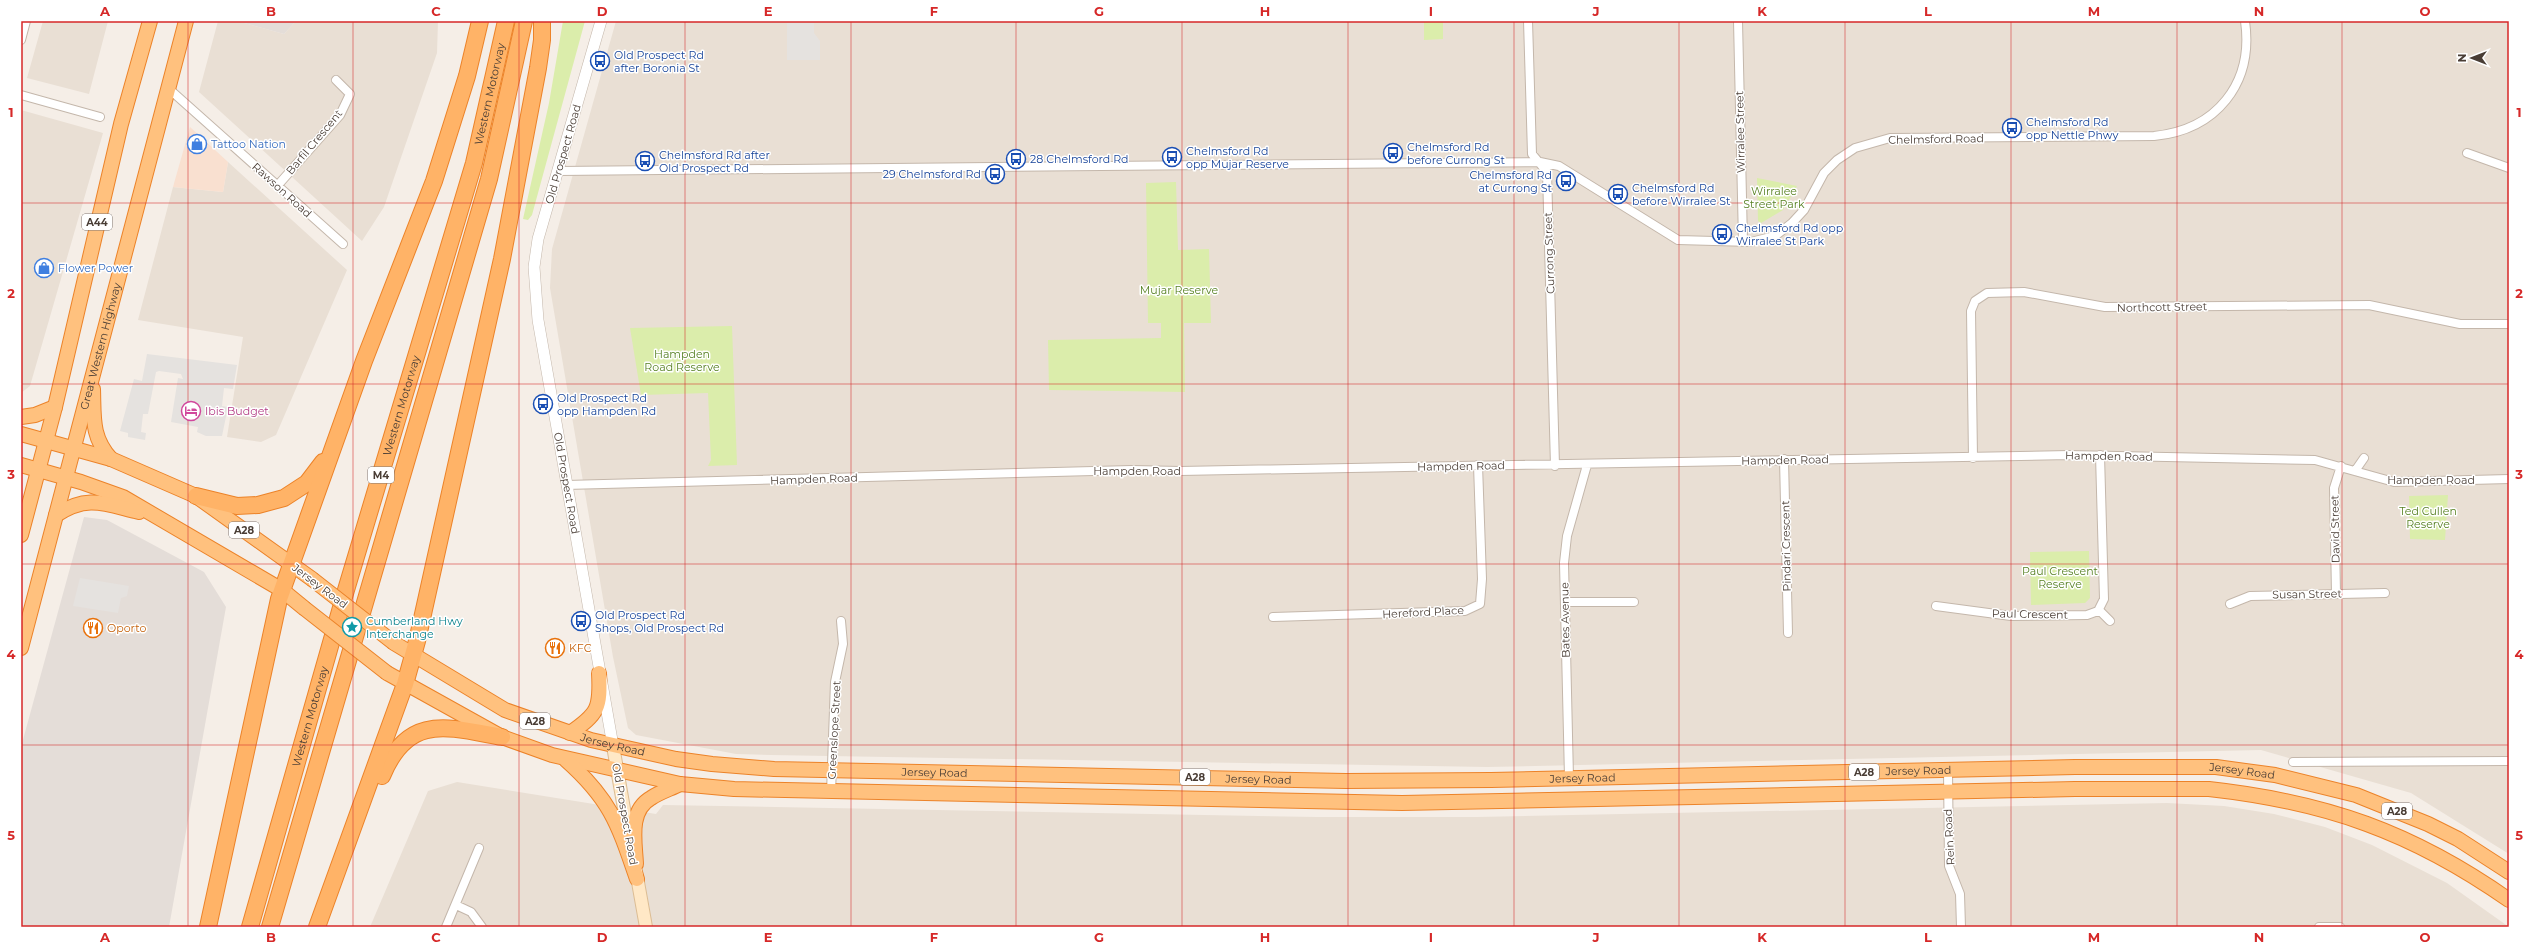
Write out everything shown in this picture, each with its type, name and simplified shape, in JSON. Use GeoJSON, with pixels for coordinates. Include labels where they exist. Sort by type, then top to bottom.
{"type":"FeatureCollection","features":[{"type":"Feature","properties":{"kind":"highway","name":"A44"},"geometry":{"type":"LineString","coordinates":[[21,536],[55,407],[119,132],[150,21]]}},
{"type":"Feature","properties":{"kind":"highway","name":"Great Western Highway"},"geometry":{"type":"LineString","coordinates":[[21,648],[186,21]]}},
{"type":"Feature","properties":{"kind":"highway"},"geometry":{"type":"LineString","coordinates":[[208,927],[282,590],[364,361],[434,181],[467,76],[480,21]]}},
{"type":"Feature","properties":{"kind":"highway","name":"Western Motorway"},"geometry":{"type":"LineString","coordinates":[[250,927],[346,590],[474,163],[506,21]]}},
{"type":"Feature","properties":{"kind":"highway","name":"Western Motorway"},"geometry":{"type":"LineString","coordinates":[[270,927],[489,179],[524,21]]}},
{"type":"Feature","properties":{"kind":"highway"},"geometry":{"type":"LineString","coordinates":[[317,927],[405,684],[413,655],[504,252],[538,68],[542,40],[542,21]]}},
{"type":"Feature","properties":{"kind":"highway"},"geometry":{"type":"LineString","coordinates":[[92,375],[95,436],[100,447],[111,459]]}},
{"type":"Feature","properties":{"kind":"highway"},"geometry":{"type":"LineString","coordinates":[[21,417],[35,416],[55,407]]}},
{"type":"Feature","properties":{"kind":"highway"},"geometry":{"type":"LineString","coordinates":[[196,496],[237,506],[258,506],[284,498],[307,483],[324,461],[346,414]]}},
{"type":"Feature","properties":{"kind":"highway","name":"A28"},"geometry":{"type":"LineString","coordinates":[[21,434],[46,441]]}},
{"type":"Feature","properties":{"kind":"highway","name":"Jersey Road"},"geometry":{"type":"LineString","coordinates":[[46,441],[111,459],[196,496],[291,563],[394,644],[505,710],[570,733],[613,746],[712,764],[832,770],[1346,781],[2179,766],[2216,767],[2275,775],[2356,795],[2406,814],[2458,839],[2509,872]]}},
{"type":"Feature","properties":{"kind":"highway","name":"A28"},"geometry":{"type":"LineString","coordinates":[[21,464],[66,477]]}},
{"type":"Feature","properties":{"kind":"highway","name":"Jersey Road"},"geometry":{"type":"LineString","coordinates":[[66,477],[123,497],[282,590],[387,673],[502,737],[565,758],[617,771],[680,784],[734,789],[831,793],[1402,803],[2195,788],[2242,793],[2292,801],[2358,819],[2404,838],[2451,862],[2509,900]]}},
{"type":"Feature","properties":{"kind":"highway"},"geometry":{"type":"LineString","coordinates":[[56,515],[75,504],[94,501],[157,516]]}},
{"type":"Feature","properties":{"kind":"highway"},"geometry":{"type":"LineString","coordinates":[[570,733],[589,720],[596,712],[600,695],[599,673]]}},
{"type":"Feature","properties":{"kind":"highway"},"geometry":{"type":"LineString","coordinates":[[327,927],[382,777],[393,752],[402,742],[412,734],[434,727],[502,737]]}},
{"type":"Feature","properties":{"kind":"highway"},"geometry":{"type":"LineString","coordinates":[[565,758],[593,786],[606,803],[618,824],[637,879]]}},
{"type":"Feature","properties":{"kind":"highway"},"geometry":{"type":"LineString","coordinates":[[637,879],[635,824],[640,808],[652,797],[680,784]]}},
{"type":"Feature","properties":{"kind":"main road","name":"Old Prospect Road"},"geometry":{"type":"LineString","coordinates":[[613,746],[646,927]]}},
{"type":"Feature","properties":{"kind":"street"},"geometry":{"type":"LineString","coordinates":[[21,40],[26,21]]}},
{"type":"Feature","properties":{"kind":"street","name":"Old Prospect Road"},"geometry":{"type":"LineString","coordinates":[[601,21],[535,252],[535,292],[566,485],[613,746]]}},
{"type":"Feature","properties":{"kind":"street","name":"Currong Street"},"geometry":{"type":"LineString","coordinates":[[1528,21],[1532,154],[1540,162],[1546,172],[1555,466]]}},
{"type":"Feature","properties":{"kind":"street","name":"Wirralee Street"},"geometry":{"type":"LineString","coordinates":[[1738,21],[1743,242]]}},
{"type":"Feature","properties":{"kind":"street","name":"Chelmsford Road"},"geometry":{"type":"LineString","coordinates":[[558,171],[1540,162],[1560,166],[1678,240],[1743,242],[1763,240],[1784,230],[1804,210],[1819,180],[1830,166],[1855,148],[1875,141],[1890,138],[2154,136],[2190,129],[2214,114],[2230,94],[2241,72],[2246,43],[2244,21]]}},
{"type":"Feature","properties":{"kind":"street","name":"Barfil Crescent"},"geometry":{"type":"LineString","coordinates":[[278,185],[340,116],[350,94],[336,80]]}},
{"type":"Feature","properties":{"kind":"street","name":"Rawson Road"},"geometry":{"type":"LineString","coordinates":[[168,88],[343,244]]}},
{"type":"Feature","properties":{"kind":"street"},"geometry":{"type":"LineString","coordinates":[[21,95],[100,117]]}},
{"type":"Feature","properties":{"kind":"street"},"geometry":{"type":"LineString","coordinates":[[2467,153],[2509,168]]}},
{"type":"Feature","properties":{"kind":"street","name":"Northcott Street"},"geometry":{"type":"LineString","coordinates":[[1973,458],[1971,311],[1975,301],[1987,293],[2029,293],[2105,307],[2369,305],[2460,324],[2509,324]]}},
{"type":"Feature","properties":{"kind":"street"},"geometry":{"type":"LineString","coordinates":[[2100,455],[2104,599],[2099,610],[2110,621]]}},
{"type":"Feature","properties":{"kind":"street","name":"Hampden Road"},"geometry":{"type":"LineString","coordinates":[[566,485],[1132,470],[1180,471],[1478,465],[1555,466],[1784,459],[1973,458],[2100,455],[2315,460],[2394,482],[2509,479]]}},
{"type":"Feature","properties":{"kind":"street"},"geometry":{"type":"LineString","coordinates":[[2355,471],[2364,458]]}},
{"type":"Feature","properties":{"kind":"street","name":"Pindari Crescent"},"geometry":{"type":"LineString","coordinates":[[1784,459],[1788,633]]}},
{"type":"Feature","properties":{"kind":"street","name":"Hereford Place"},"geometry":{"type":"LineString","coordinates":[[1272,617],[1465,612],[1480,604],[1482,579],[1478,465]]}},
{"type":"Feature","properties":{"kind":"street","name":"Bates Avenue"},"geometry":{"type":"LineString","coordinates":[[1569,778],[1564,562],[1567,536],[1587,465]]}},
{"type":"Feature","properties":{"kind":"street","name":"David Street"},"geometry":{"type":"LineString","coordinates":[[2336,593],[2334,484],[2341,466]]}},
{"type":"Feature","properties":{"kind":"street","name":"Susan Street"},"geometry":{"type":"LineString","coordinates":[[2230,604],[2250,596],[2385,593]]}},
{"type":"Feature","properties":{"kind":"street"},"geometry":{"type":"LineString","coordinates":[[1565,602],[1634,602]]}},
{"type":"Feature","properties":{"kind":"street","name":"Paul Crescent"},"geometry":{"type":"LineString","coordinates":[[1936,606],[2012,616],[2087,615],[2099,610]]}},
{"type":"Feature","properties":{"kind":"street","name":"Greenslope Street"},"geometry":{"type":"LineString","coordinates":[[831,793],[835,682],[843,644],[841,621]]}},
{"type":"Feature","properties":{"kind":"street"},"geometry":{"type":"LineString","coordinates":[[2293,762],[2509,761]]}},
{"type":"Feature","properties":{"kind":"street","name":"Rein Road"},"geometry":{"type":"LineString","coordinates":[[1948,770],[1950,866],[1960,894],[1961,927]]}},
{"type":"Feature","properties":{"kind":"street"},"geometry":{"type":"LineString","coordinates":[[446,927],[479,848]]}},
{"type":"Feature","properties":{"kind":"street"},"geometry":{"type":"LineString","coordinates":[[456,905],[471,912],[482,927]]}},
{"type":"Feature","properties":{"kind":"street"},"geometry":{"type":"LineString","coordinates":[[2319,927],[2340,927]]}},
{"type":"Feature","properties":{"kind":"shaded area"},"geometry":{"type":"Polygon","coordinates":[[[43,21],[108,21],[89,94],[27,78],[43,21]]]}},
{"type":"Feature","properties":{"kind":"shaded area"},"geometry":{"type":"Polygon","coordinates":[[[218,21],[237,21],[284,34],[296,21],[438,21],[437,53],[384,207],[362,241],[199,92],[218,21]]]}},
{"type":"Feature","properties":{"kind":"shaded area"},"geometry":{"type":"Polygon","coordinates":[[[237,21],[296,21],[284,34],[237,21]]]}},
{"type":"Feature","properties":{"kind":"shaded area"},"geometry":{"type":"Polygon","coordinates":[[[616,21],[2509,21],[2509,854],[2411,793],[2261,750],[1487,767],[736,754],[636,735],[628,728],[613,657],[550,288],[552,249],[616,21]]]}},
{"type":"Feature","properties":{"kind":"shaded area"},"geometry":{"type":"Polygon","coordinates":[[[787,23],[814,23],[814,33],[820,41],[820,60],[787,60],[787,23]]]}},
{"type":"Feature","properties":{"kind":"shaded area"},"geometry":{"type":"Polygon","coordinates":[[[21,110],[103,133],[30,386],[21,393],[21,110]]]}},
{"type":"Feature","properties":{"kind":"shaded area","name":"Tattoo Nation"},"geometry":{"type":"Polygon","coordinates":[[[190,127],[228,162],[223,192],[173,187],[190,127]]]}},
{"type":"Feature","properties":{"kind":"shaded area"},"geometry":{"type":"Polygon","coordinates":[[[228,162],[347,270],[276,435],[261,442],[227,437],[243,337],[138,320],[173,187],[223,192],[228,162]]]}},
{"type":"Feature","properties":{"kind":"shaded area"},"geometry":{"type":"Polygon","coordinates":[[[147,354],[237,365],[233,389],[224,388],[222,406],[228,407],[222,436],[206,436],[197,432],[198,427],[171,422],[178,378],[183,379],[181,374],[159,371],[156,372],[148,414],[143,414],[141,432],[146,433],[145,440],[128,437],[128,433],[120,431],[134,379],[142,381],[147,354]]]}},
{"type":"Feature","properties":{"kind":"shaded area"},"geometry":{"type":"Polygon","coordinates":[[[84,517],[107,520],[204,572],[226,607],[169,927],[25,927],[21,922],[21,747],[84,517]]]}},
{"type":"Feature","properties":{"kind":"shaded area"},"geometry":{"type":"Polygon","coordinates":[[[80,578],[129,586],[127,596],[121,598],[118,613],[73,606],[80,578]]]}},
{"type":"Feature","properties":{"kind":"shaded area"},"geometry":{"type":"Polygon","coordinates":[[[457,782],[656,814],[663,805],[1317,817],[1477,817],[2167,803],[2224,806],[2274,814],[2325,827],[2372,845],[2447,883],[2509,927],[370,927],[428,791],[457,782]]]}},
{"type":"Feature","properties":{"kind":"green space"},"geometry":{"type":"Polygon","coordinates":[[[563,21],[585,21],[532,215],[528,220],[523,219],[549,103],[563,21]]]}},
{"type":"Feature","properties":{"kind":"green space"},"geometry":{"type":"Polygon","coordinates":[[[1424,21],[1443,21],[1443,39],[1424,40],[1424,21]]]}},
{"type":"Feature","properties":{"kind":"green space","name":"Wirralee Street Park"},"geometry":{"type":"Polygon","coordinates":[[[1757,178],[1797,186],[1783,210],[1761,223],[1758,221],[1757,178]]]}},
{"type":"Feature","properties":{"kind":"green space","name":"Mujar Reserve"},"geometry":{"type":"Polygon","coordinates":[[[1176,182],[1178,250],[1209,249],[1211,323],[1184,323],[1185,392],[1049,390],[1048,340],[1161,338],[1161,323],[1148,323],[1146,183],[1176,182]]]}},
{"type":"Feature","properties":{"kind":"green space","name":"Hampden Road Reserve"},"geometry":{"type":"Polygon","coordinates":[[[732,326],[737,465],[708,466],[711,460],[708,393],[641,395],[630,328],[732,326]]]}},
{"type":"Feature","properties":{"kind":"green space","name":"Ted Cullen Reserve"},"geometry":{"type":"Polygon","coordinates":[[[2448,495],[2445,540],[2410,539],[2409,496],[2448,495]]]}},
{"type":"Feature","properties":{"kind":"green space","name":"Paul Crescent Reserve"},"geometry":{"type":"Polygon","coordinates":[[[2089,551],[2090,598],[2085,603],[2031,605],[2030,552],[2089,551]]]}},
{"type":"Feature","properties":{"kind":"place","name":"Old Prospect Rd after Boronia St"},"geometry":{"type":"Point","coordinates":[600,61]}},
{"type":"Feature","properties":{"kind":"place","name":"Chelmsford Rd opp Nettle Phwy"},"geometry":{"type":"Point","coordinates":[2012,128]}},
{"type":"Feature","properties":{"kind":"place","name":"Tattoo Nation"},"geometry":{"type":"Point","coordinates":[197,144]}},
{"type":"Feature","properties":{"kind":"place","name":"Chelmsford Rd before Currong St"},"geometry":{"type":"Point","coordinates":[1393,153]}},
{"type":"Feature","properties":{"kind":"place","name":"Chelmsford Rd opp Mujar Reserve"},"geometry":{"type":"Point","coordinates":[1172,157]}},
{"type":"Feature","properties":{"kind":"place","name":"28 Chelmsford Rd"},"geometry":{"type":"Point","coordinates":[1016,159]}},
{"type":"Feature","properties":{"kind":"place","name":"Chelmsford Rd after Old Prospect Rd"},"geometry":{"type":"Point","coordinates":[645,161]}},
{"type":"Feature","properties":{"kind":"place","name":"29 Chelmsford Rd"},"geometry":{"type":"Point","coordinates":[995,174]}},
{"type":"Feature","properties":{"kind":"place","name":"Chelmsford Rd at Currong St"},"geometry":{"type":"Point","coordinates":[1566,181]}},
{"type":"Feature","properties":{"kind":"place","name":"Chelmsford Rd before Wirralee St"},"geometry":{"type":"Point","coordinates":[1618,194]}},
{"type":"Feature","properties":{"kind":"place","name":"Chelmsford Rd opp Wirralee St Park"},"geometry":{"type":"Point","coordinates":[1722,234]}},
{"type":"Feature","properties":{"kind":"place","name":"Flower Power"},"geometry":{"type":"Point","coordinates":[44,268]}},
{"type":"Feature","properties":{"kind":"place","name":"Old Prospect Rd opp Hampden Rd"},"geometry":{"type":"Point","coordinates":[543,404]}},
{"type":"Feature","properties":{"kind":"place","name":"Ibis Budget"},"geometry":{"type":"Point","coordinates":[191,411]}},
{"type":"Feature","properties":{"kind":"place","name":"Old Prospect Rd Shops, Old Prospect Rd"},"geometry":{"type":"Point","coordinates":[581,621]}},
{"type":"Feature","properties":{"kind":"place","name":"Cumberland Hwy Interchange"},"geometry":{"type":"Point","coordinates":[352,627]}},
{"type":"Feature","properties":{"kind":"place","name":"Oporto"},"geometry":{"type":"Point","coordinates":[93,628]}},
{"type":"Feature","properties":{"kind":"place","name":"KFC"},"geometry":{"type":"Point","coordinates":[555,648]}}]}
